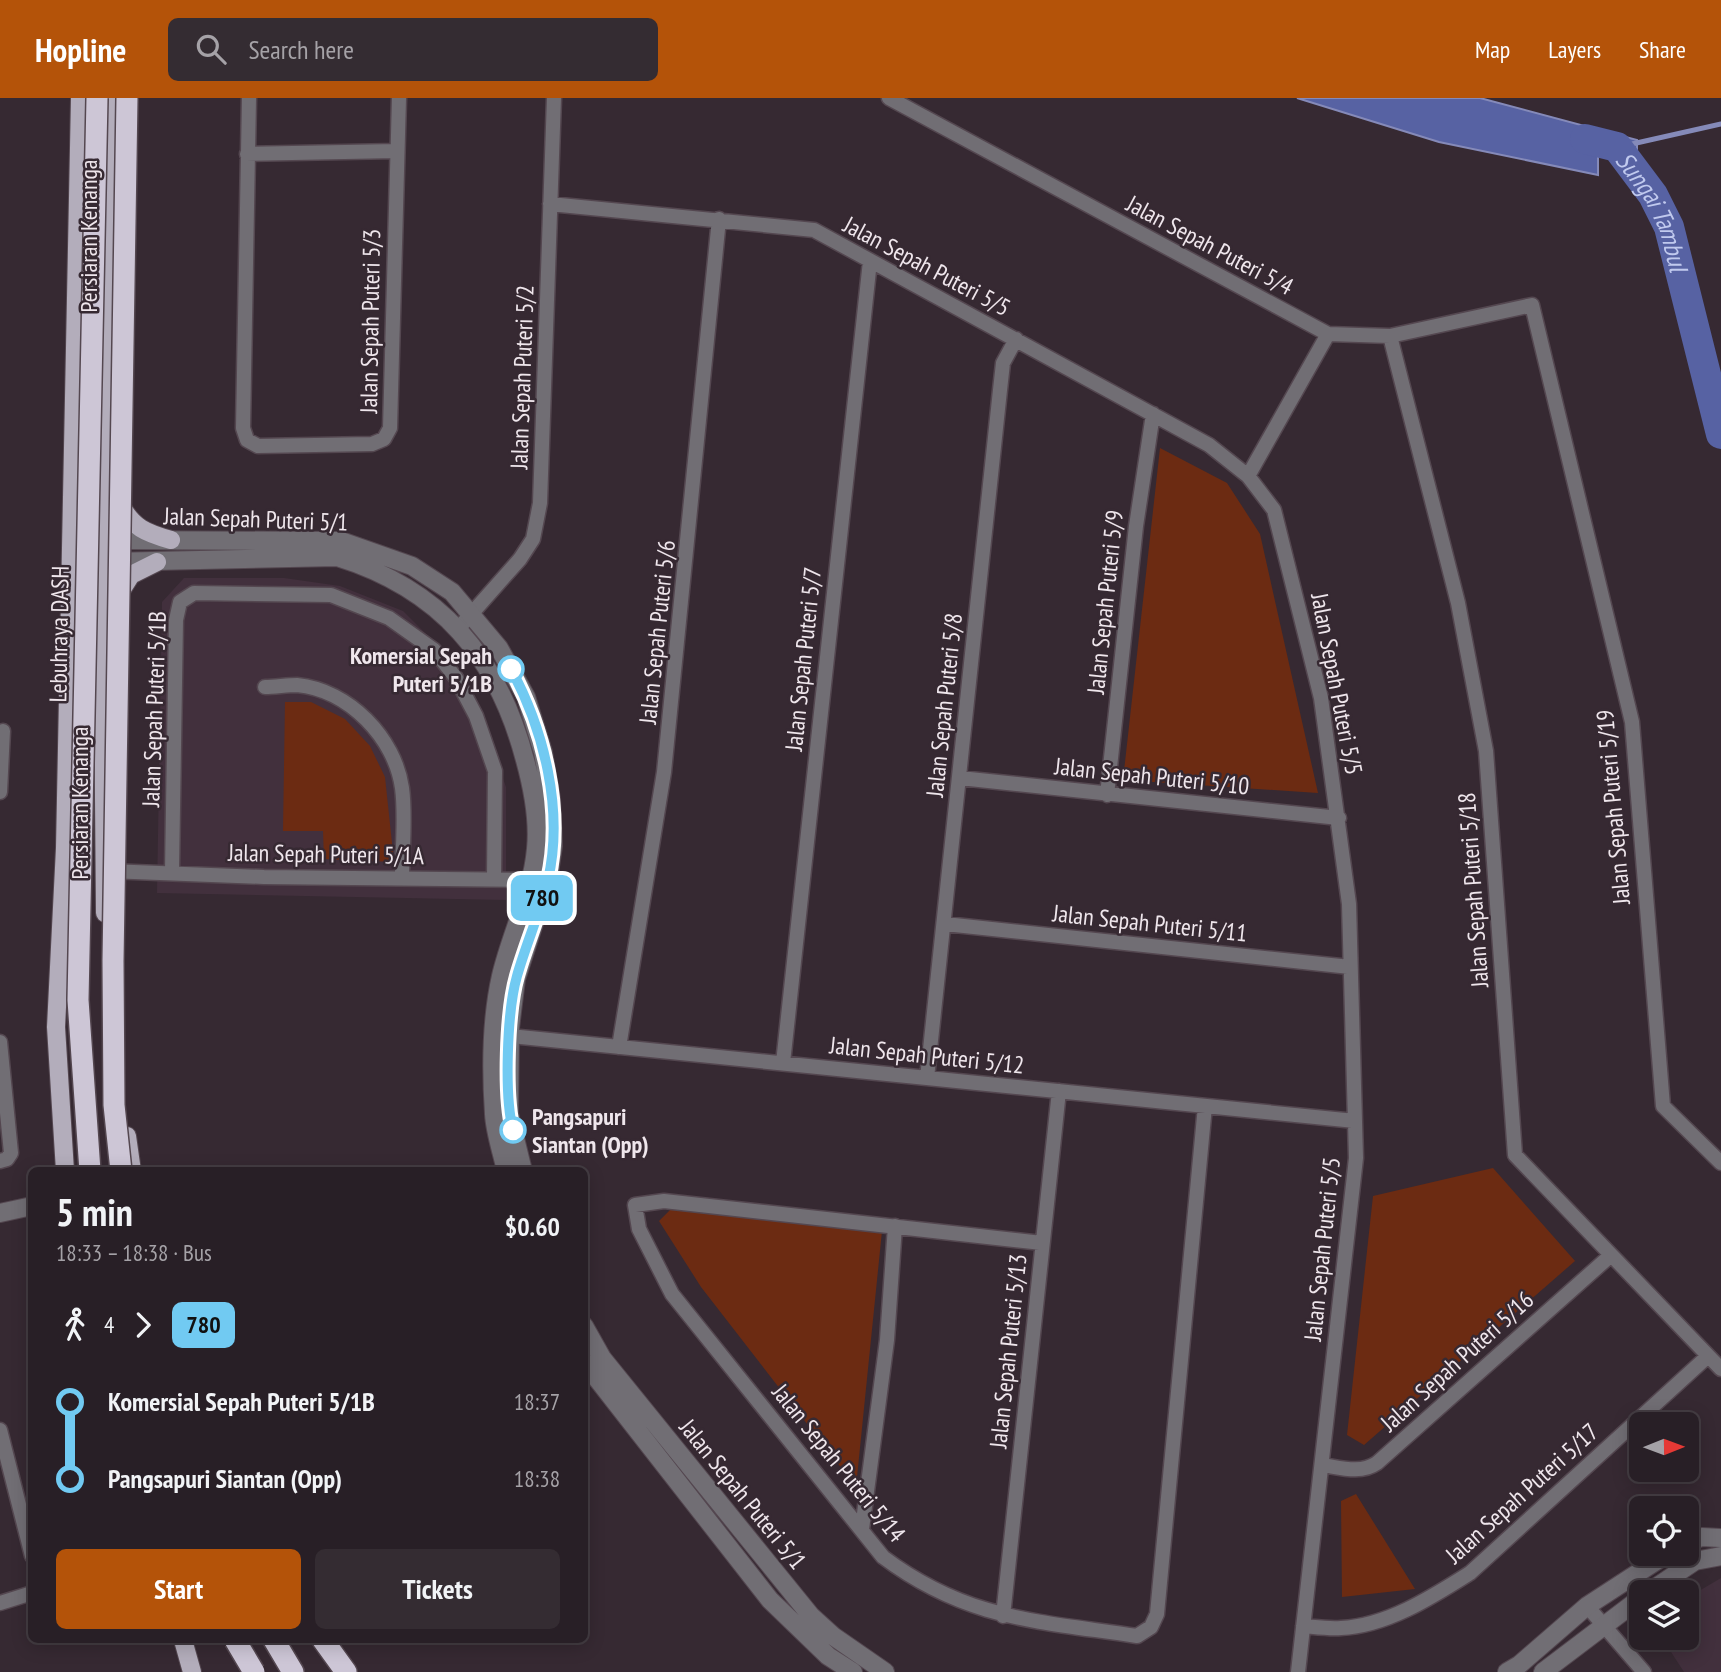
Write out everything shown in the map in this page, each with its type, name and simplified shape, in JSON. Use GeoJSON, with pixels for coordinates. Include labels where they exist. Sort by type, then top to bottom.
{"type":"FeatureCollection","features":[{"type":"Feature","properties":{"kind":"highway","name":"Lebuhraya DASH"},"geometry":{"type":"LineString","coordinates":[[90,1167],[78,1000],[97,98]]}},
{"type":"Feature","properties":{"kind":"highway"},"geometry":{"type":"LineString","coordinates":[[121,1167],[114,1105],[113,961],[127,98]]}},
{"type":"Feature","properties":{"kind":"highway"},"geometry":{"type":"LineString","coordinates":[[239,1643],[252,1672]]}},
{"type":"Feature","properties":{"kind":"highway"},"geometry":{"type":"LineString","coordinates":[[276,1643],[293,1672]]}},
{"type":"Feature","properties":{"kind":"highway"},"geometry":{"type":"LineString","coordinates":[[325,1643],[345,1672]]}},
{"type":"Feature","properties":{"kind":"main road","name":"Persiaran Kenanga"},"geometry":{"type":"LineString","coordinates":[[65,1167],[56,1027],[65,848],[80,98]]}},
{"type":"Feature","properties":{"kind":"main road","name":"Persiaran Kenanga"},"geometry":{"type":"LineString","coordinates":[[105,540],[111,375],[113,98]]}},
{"type":"Feature","properties":{"kind":"main road","name":"Persiaran Kenanga"},"geometry":{"type":"LineString","coordinates":[[79,242],[85,375],[85,517],[99,559],[103,683],[103,871],[111,1042],[131,1167]]}},
{"type":"Feature","properties":{"kind":"main road"},"geometry":{"type":"LineString","coordinates":[[111,375],[119,502],[129,521],[142,532],[171,540]]}},
{"type":"Feature","properties":{"kind":"main road"},"geometry":{"type":"LineString","coordinates":[[65,848],[76,778],[82,578],[99,559],[105,540]]}},
{"type":"Feature","properties":{"kind":"main road"},"geometry":{"type":"LineString","coordinates":[[103,683],[118,596],[124,581],[157,562]]}},
{"type":"Feature","properties":{"kind":"main road"},"geometry":{"type":"LineString","coordinates":[[184,1643],[192,1672]]}},
{"type":"Feature","properties":{"kind":"street","name":"Jalan Sepah Puteri 5/3"},"geometry":{"type":"LineString","coordinates":[[249,98],[243,428],[247,440],[258,446],[372,444],[384,439],[390,428],[398,98]]}},
{"type":"Feature","properties":{"kind":"street","name":"Jalan Sepah Puteri 5/2"},"geometry":{"type":"LineString","coordinates":[[458,629],[520,559],[533,539],[538,515],[554,98]]}},
{"type":"Feature","properties":{"kind":"street","name":"Jalan Sepah Puteri 5/4"},"geometry":{"type":"LineString","coordinates":[[889,98],[1328,334],[1390,336],[1532,305]]}},
{"type":"Feature","properties":{"kind":"street"},"geometry":{"type":"LineString","coordinates":[[247,154],[396,151]]}},
{"type":"Feature","properties":{"kind":"street","name":"Jalan Sepah Puteri 5/5"},"geometry":{"type":"LineString","coordinates":[[550,204],[814,230],[1209,445],[1248,476],[1274,510],[1321,698],[1339,818],[1349,904],[1356,1158],[1298,1672]]}},
{"type":"Feature","properties":{"kind":"street","name":"Jalan Sepah Puteri 5/6"},"geometry":{"type":"LineString","coordinates":[[619,1047],[664,772],[719,219]]}},
{"type":"Feature","properties":{"kind":"street","name":"Jalan Sepah Puteri 5/7"},"geometry":{"type":"LineString","coordinates":[[783,1063],[870,261]]}},
{"type":"Feature","properties":{"kind":"street","name":"Jalan Sepah Puteri 5/19"},"geometry":{"type":"LineString","coordinates":[[1532,305],[1632,722],[1663,1107],[1721,1163]]}},
{"type":"Feature","properties":{"kind":"street"},"geometry":{"type":"LineString","coordinates":[[1248,476],[1328,334]]}},
{"type":"Feature","properties":{"kind":"street","name":"Jalan Sepah Puteri 5/18"},"geometry":{"type":"LineString","coordinates":[[1390,336],[1458,603],[1486,751],[1515,1155],[1721,1369]]}},
{"type":"Feature","properties":{"kind":"street","name":"Jalan Sepah Puteri 5/8"},"geometry":{"type":"LineString","coordinates":[[927,1078],[999,390],[1003,363],[1016,340]]}},
{"type":"Feature","properties":{"kind":"street","name":"Jalan Sepah Puteri 5/9"},"geometry":{"type":"LineString","coordinates":[[1107,796],[1136,526],[1153,414]]}},
{"type":"Feature","properties":{"kind":"street","name":"Jalan Sepah Puteri 5/1"},"geometry":{"type":"LineString","coordinates":[[105,540],[341,541],[412,566],[452,592],[499,648],[526,697],[543,752],[551,799],[553,846],[540,880],[502,1035],[509,1114],[522,1167]]}},
{"type":"Feature","properties":{"kind":"street"},"geometry":{"type":"LineString","coordinates":[[99,559],[157,562],[337,557],[374,569],[404,584],[439,609],[458,629],[495,679],[517,729],[535,800],[540,880]]}},
{"type":"Feature","properties":{"kind":"street","name":"Jalan Sepah Puteri 5/1B"},"geometry":{"type":"LineString","coordinates":[[172,871],[176,620],[180,602],[194,593],[331,595],[389,618],[434,650],[456,678],[476,716],[495,771],[494,878]]}},
{"type":"Feature","properties":{"kind":"street"},"geometry":{"type":"LineString","coordinates":[[265,687],[298,685],[324,693],[353,707],[374,727],[393,757],[402,788],[402,879]]}},
{"type":"Feature","properties":{"kind":"street"},"geometry":{"type":"LineString","coordinates":[[0,792],[3,731]]}},
{"type":"Feature","properties":{"kind":"street","name":"Jalan Sepah Puteri 5/10"},"geometry":{"type":"LineString","coordinates":[[960,778],[1107,796],[1339,818]]}},
{"type":"Feature","properties":{"kind":"street","name":"Jalan Sepah Puteri 5/1A"},"geometry":{"type":"LineString","coordinates":[[103,871],[172,871],[264,877],[540,880]]}},
{"type":"Feature","properties":{"kind":"street","name":"Jalan Sepah Puteri 5/11"},"geometry":{"type":"LineString","coordinates":[[945,924],[1350,967]]}},
{"type":"Feature","properties":{"kind":"street"},"geometry":{"type":"LineString","coordinates":[[502,1035],[494,1116],[505,1167]]}},
{"type":"Feature","properties":{"kind":"street","name":"Jalan Sepah Puteri 5/12"},"geometry":{"type":"LineString","coordinates":[[502,1035],[1355,1121]]}},
{"type":"Feature","properties":{"kind":"street"},"geometry":{"type":"LineString","coordinates":[[0,1042],[11,1153],[7,1159],[0,1161]]}},
{"type":"Feature","properties":{"kind":"street","name":"Jalan Sepah Puteri 5/13"},"geometry":{"type":"LineString","coordinates":[[1003,1616],[1059,1091]]}},
{"type":"Feature","properties":{"kind":"street","name":"Jalan Sepah Puteri 5/14"},"geometry":{"type":"LineString","coordinates":[[1042,1243],[664,1200],[635,1205],[639,1228],[672,1294],[883,1557],[919,1582],[960,1603],[1003,1616],[1137,1636],[1151,1627],[1157,1614],[1205,1106]]}},
{"type":"Feature","properties":{"kind":"street"},"geometry":{"type":"LineString","coordinates":[[0,1213],[28,1207]]}},
{"type":"Feature","properties":{"kind":"street"},"geometry":{"type":"LineString","coordinates":[[862,1530],[887,1340],[895,1226]]}},
{"type":"Feature","properties":{"kind":"street","name":"Jalan Sepah Puteri 5/16"},"geometry":{"type":"LineString","coordinates":[[1323,1465],[1355,1470],[1368,1469],[1377,1463],[1610,1256]]}},
{"type":"Feature","properties":{"kind":"street","name":"Jalan Sepah Puteri 5/1"},"geometry":{"type":"LineString","coordinates":[[588,1333],[602,1358],[811,1616],[833,1636],[885,1672]]}},
{"type":"Feature","properties":{"kind":"street","name":"Jalan Sepah Puteri 5/17"},"geometry":{"type":"LineString","coordinates":[[1303,1626],[1342,1628],[1381,1620],[1437,1594],[1470,1573],[1708,1356]]}},
{"type":"Feature","properties":{"kind":"street"},"geometry":{"type":"LineString","coordinates":[[588,1367],[770,1600],[828,1656],[853,1672]]}},
{"type":"Feature","properties":{"kind":"street"},"geometry":{"type":"LineString","coordinates":[[0,1430],[28,1540]]}},
{"type":"Feature","properties":{"kind":"street"},"geometry":{"type":"LineString","coordinates":[[1699,1538],[1721,1538]]}},
{"type":"Feature","properties":{"kind":"street"},"geometry":{"type":"LineString","coordinates":[[1667,1580],[1695,1561],[1721,1556]]}},
{"type":"Feature","properties":{"kind":"street"},"geometry":{"type":"LineString","coordinates":[[1507,1672],[1519,1665],[1587,1606],[1649,1566]]}},
{"type":"Feature","properties":{"kind":"street"},"geometry":{"type":"LineString","coordinates":[[0,1603],[28,1594]]}},
{"type":"Feature","properties":{"kind":"street"},"geometry":{"type":"LineString","coordinates":[[1587,1606],[1644,1672]]}},
{"type":"Feature","properties":{"kind":"street"},"geometry":{"type":"LineString","coordinates":[[1543,1672],[1629,1606]]}},
{"type":"Feature","properties":{"kind":"shaded area"},"geometry":{"type":"Polygon","coordinates":[[[1160,448],[1227,483],[1260,534],[1318,793],[1123,780],[1160,448]]]}},
{"type":"Feature","properties":{"kind":"shaded area"},"geometry":{"type":"Polygon","coordinates":[[[184,578],[284,578],[340,586],[403,611],[446,654],[478,707],[506,787],[506,900],[157,893],[162,602],[184,578]]]}},
{"type":"Feature","properties":{"kind":"shaded area"},"geometry":{"type":"Polygon","coordinates":[[[285,702],[311,702],[345,719],[370,746],[385,777],[394,862],[324,859],[323,831],[283,831],[285,702]]]}},
{"type":"Feature","properties":{"kind":"shaded area"},"geometry":{"type":"Polygon","coordinates":[[[1493,1168],[1575,1261],[1364,1445],[1347,1435],[1373,1196],[1493,1168]]]}},
{"type":"Feature","properties":{"kind":"shaded area"},"geometry":{"type":"Polygon","coordinates":[[[671,1209],[882,1231],[856,1487],[701,1287],[659,1221],[671,1209]]]}},
{"type":"Feature","properties":{"kind":"shaded area"},"geometry":{"type":"Polygon","coordinates":[[[1356,1494],[1415,1589],[1342,1597],[1341,1501],[1356,1494]]]}},
{"type":"Feature","properties":{"kind":"shaded area"},"geometry":{"type":"Polygon","coordinates":[[[1721,1578],[1721,1672],[1684,1672],[1670,1650],[1699,1650],[1699,1591],[1721,1578]]]}},
{"type":"Feature","properties":{"kind":"water"},"geometry":{"type":"Polygon","coordinates":[[[1297,98],[1480,98],[1637,140],[1637,152],[1598,152],[1598,175],[1439,142],[1297,98]]]}},
{"type":"Feature","properties":{"kind":"waterway"},"geometry":{"type":"LineString","coordinates":[[1632,144],[1721,124]]}},
{"type":"Feature","properties":{"kind":"waterway","name":"Sungai Tambul"},"geometry":{"type":"LineString","coordinates":[[1585,139],[1617,147],[1653,195],[1669,227],[1721,434]]}},
{"type":"Feature","properties":{"kind":"bus line","name":"780"},"geometry":{"type":"LineString","coordinates":[[511,669],[526,697],[543,752],[551,799],[553,846],[548,880],[516,979],[510,1028],[509,1114],[513,1130]]}},
{"type":"Feature","properties":{"kind":"place","name":"Komersial Sepah Puteri 5/1B"},"geometry":{"type":"Point","coordinates":[511,669]}},
{"type":"Feature","properties":{"kind":"place","name":"Pangsapuri Siantan (Opp)"},"geometry":{"type":"Point","coordinates":[513,1130]}}]}
